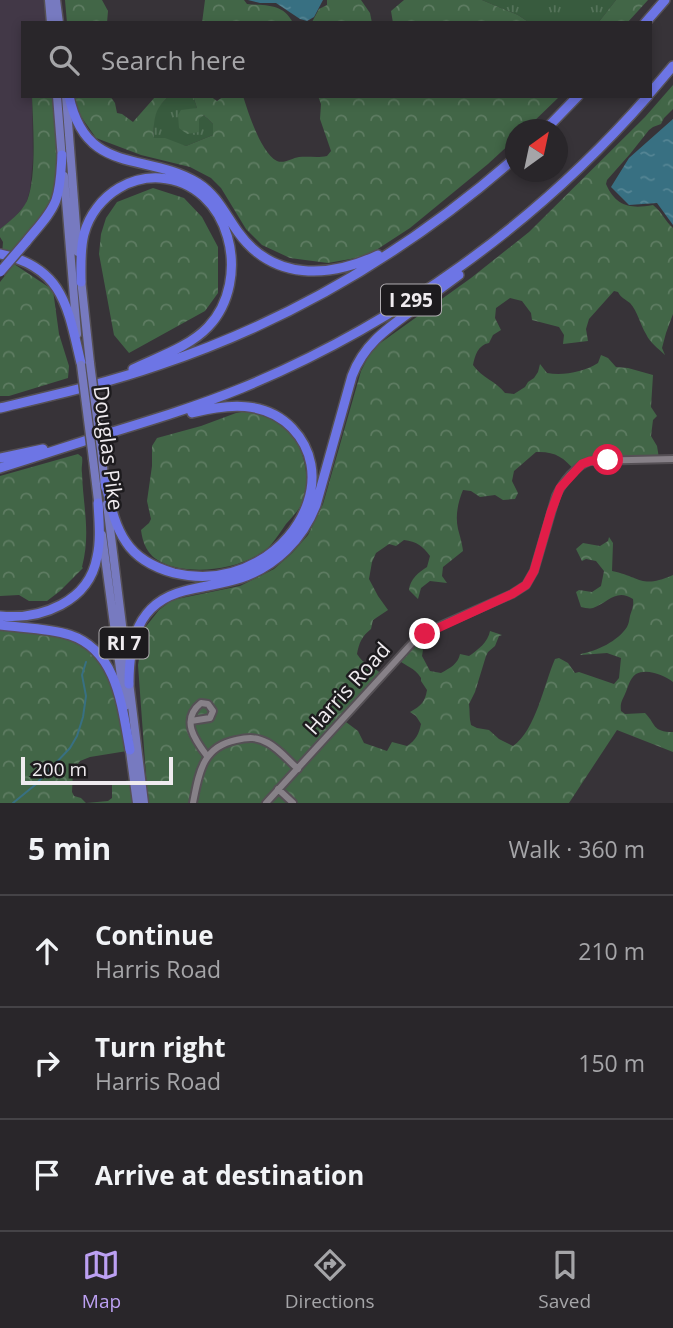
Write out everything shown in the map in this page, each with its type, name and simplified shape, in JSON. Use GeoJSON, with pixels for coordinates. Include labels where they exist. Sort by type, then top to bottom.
{"type":"FeatureCollection","features":[{"type":"Feature","properties":{"kind":"highway"},"geometry":{"type":"LineString","coordinates":[[647,21],[665,0]]}},
{"type":"Feature","properties":{"kind":"highway","name":"I 295"},"geometry":{"type":"LineString","coordinates":[[652,91],[673,66]]}},
{"type":"Feature","properties":{"kind":"highway"},"geometry":{"type":"LineString","coordinates":[[68,98],[80,127],[96,146],[115,156],[177,173],[202,185],[218,200],[236,230],[250,246],[281,266],[310,272],[339,269],[368,260],[411,239]]}},
{"type":"Feature","properties":{"kind":"highway"},"geometry":{"type":"LineString","coordinates":[[556,119],[576,98]]}},
{"type":"Feature","properties":{"kind":"highway","name":"I 295"},"geometry":{"type":"LineString","coordinates":[[0,458],[126,429],[223,396],[324,350],[374,323],[482,251],[526,216],[595,153],[646,98]]}},
{"type":"Feature","properties":{"kind":"highway"},"geometry":{"type":"LineString","coordinates":[[0,272],[48,214],[56,200],[62,155]]}},
{"type":"Feature","properties":{"kind":"highway","name":"I 295"},"geometry":{"type":"LineString","coordinates":[[0,408],[94,386],[180,358],[248,330],[332,288],[411,239],[505,166]]}},
{"type":"Feature","properties":{"kind":"highway"},"geometry":{"type":"LineString","coordinates":[[81,282],[83,240],[92,215],[110,193],[122,186],[148,178],[163,178],[181,183],[192,188],[212,205],[223,223],[232,260],[229,284],[221,310],[210,326],[179,347],[94,386]]}},
{"type":"Feature","properties":{"kind":"highway"},"geometry":{"type":"LineString","coordinates":[[130,684],[129,660],[132,642],[139,625],[154,606],[179,592],[257,572],[279,557],[299,537],[316,505],[352,376],[368,347],[485,254],[526,216]]}},
{"type":"Feature","properties":{"kind":"highway"},"geometry":{"type":"LineString","coordinates":[[0,254],[30,264],[55,285],[66,304],[84,364]]}},
{"type":"Feature","properties":{"kind":"highway"},"geometry":{"type":"LineString","coordinates":[[0,401],[63,393]]}},
{"type":"Feature","properties":{"kind":"highway"},"geometry":{"type":"LineString","coordinates":[[105,482],[118,527],[130,548],[155,566],[184,575],[217,576],[253,565],[285,541],[306,509],[313,482],[309,456],[304,443],[292,428],[272,413],[247,407],[225,406],[126,429]]}},
{"type":"Feature","properties":{"kind":"highway"},"geometry":{"type":"LineString","coordinates":[[0,468],[110,433]]}},
{"type":"Feature","properties":{"kind":"highway"},"geometry":{"type":"LineString","coordinates":[[0,616],[27,616],[50,611],[80,591],[93,571],[97,558],[98,503]]}},
{"type":"Feature","properties":{"kind":"highway"},"geometry":{"type":"LineString","coordinates":[[0,625],[68,634],[83,640],[96,651],[107,664],[116,685],[130,750]]}},
{"type":"Feature","properties":{"kind":"main road"},"geometry":{"type":"LineString","coordinates":[[48,0],[51,21]]}},
{"type":"Feature","properties":{"kind":"main road"},"geometry":{"type":"LineString","coordinates":[[56,0],[59,21]]}},
{"type":"Feature","properties":{"kind":"main road","name":"Douglas Pike"},"geometry":{"type":"LineString","coordinates":[[57,98],[73,292],[97,458],[98,503],[137,803]]}},
{"type":"Feature","properties":{"kind":"main road","name":"Douglas Pike"},"geometry":{"type":"LineString","coordinates":[[67,98],[81,282],[84,364]]}},
{"type":"Feature","properties":{"kind":"main road","name":"Douglas Pike"},"geometry":{"type":"LineString","coordinates":[[97,458],[105,482],[144,803]]}},
{"type":"Feature","properties":{"kind":"street","name":"Harris Road"},"geometry":{"type":"LineString","coordinates":[[266,803],[414,641],[433,629],[512,594],[526,585],[534,571],[556,496],[582,464],[590,461],[673,459]]}},
{"type":"Feature","properties":{"kind":"street"},"geometry":{"type":"LineString","coordinates":[[191,721],[192,733],[207,756]]}},
{"type":"Feature","properties":{"kind":"street"},"geometry":{"type":"LineString","coordinates":[[193,803],[202,765],[207,756],[222,744],[255,737],[273,746],[298,769]]}},
{"type":"Feature","properties":{"kind":"street"},"geometry":{"type":"LineString","coordinates":[[278,789],[293,803]]}},
{"type":"Feature","properties":{"kind":"shaded area"},"geometry":{"type":"Polygon","coordinates":[[[0,0],[48,0],[49,21],[21,21],[21,98],[32,98],[33,158],[30,190],[26,204],[0,229],[0,0]]]}},
{"type":"Feature","properties":{"kind":"green space"},"geometry":{"type":"Polygon","coordinates":[[[65,0],[102,0],[108,11],[107,21],[67,21],[65,0]]]}},
{"type":"Feature","properties":{"kind":"green space"},"geometry":{"type":"Polygon","coordinates":[[[205,0],[244,0],[247,4],[279,9],[292,21],[202,21],[205,0]]]}},
{"type":"Feature","properties":{"kind":"green space"},"geometry":{"type":"Polygon","coordinates":[[[327,0],[361,0],[370,13],[372,21],[313,21],[319,9],[327,5],[327,0]]]}},
{"type":"Feature","properties":{"kind":"green space"},"geometry":{"type":"Polygon","coordinates":[[[404,0],[482,0],[527,21],[393,21],[391,11],[404,0]]]}},
{"type":"Feature","properties":{"kind":"green space"},"geometry":{"type":"Polygon","coordinates":[[[482,0],[616,0],[600,21],[527,21],[482,0]]]}},
{"type":"Feature","properties":{"kind":"green space"},"geometry":{"type":"Polygon","coordinates":[[[616,0],[648,0],[629,21],[600,21],[616,0]]]}},
{"type":"Feature","properties":{"kind":"green space"},"geometry":{"type":"Polygon","coordinates":[[[673,85],[673,109],[661,124],[649,130],[606,184],[614,198],[625,205],[653,205],[673,228],[673,314],[662,348],[665,355],[652,343],[630,303],[614,291],[589,319],[586,329],[588,341],[563,344],[564,335],[559,327],[532,320],[531,313],[522,301],[510,298],[496,308],[495,318],[501,330],[480,348],[473,365],[505,393],[514,394],[534,378],[540,364],[547,373],[566,374],[598,363],[601,355],[616,367],[653,375],[651,407],[657,416],[653,420],[651,436],[657,446],[659,458],[594,460],[575,471],[558,456],[536,452],[514,471],[512,481],[518,493],[515,499],[503,500],[495,495],[480,497],[471,491],[463,490],[457,519],[463,551],[443,567],[442,576],[447,583],[430,581],[421,588],[418,599],[409,590],[413,579],[427,567],[430,556],[424,549],[416,543],[404,540],[396,546],[389,544],[376,553],[369,579],[388,610],[373,620],[371,629],[361,640],[357,654],[382,674],[342,719],[358,731],[364,743],[387,751],[392,742],[407,746],[413,741],[421,724],[410,712],[422,703],[427,690],[416,672],[397,659],[416,640],[423,650],[422,656],[430,671],[441,673],[455,663],[460,654],[469,656],[479,648],[490,631],[502,635],[486,656],[469,704],[470,720],[471,725],[489,730],[513,746],[528,729],[555,659],[559,658],[568,663],[575,673],[614,684],[619,678],[621,658],[607,653],[580,655],[607,645],[623,632],[629,623],[633,599],[622,595],[587,608],[581,607],[576,592],[592,592],[601,586],[604,571],[596,561],[582,561],[576,549],[583,543],[600,546],[608,541],[609,537],[613,543],[612,571],[647,581],[673,575],[673,682],[655,673],[636,674],[629,684],[621,711],[625,714],[645,713],[655,727],[673,732],[673,752],[617,730],[569,803],[148,803],[138,665],[144,629],[159,610],[172,600],[240,586],[274,569],[292,553],[308,535],[323,504],[361,371],[372,349],[471,278],[529,232],[645,117],[673,85]]]}},
{"type":"Feature","properties":{"kind":"green space"},"geometry":{"type":"Polygon","coordinates":[[[32,98],[53,98],[59,171],[56,197],[12,257],[2,255],[0,229],[27,201],[34,150],[32,98]]]}},
{"type":"Feature","properties":{"kind":"green space"},"geometry":{"type":"Polygon","coordinates":[[[74,98],[111,98],[117,113],[133,122],[154,98],[166,98],[156,113],[154,138],[165,138],[186,146],[213,135],[213,124],[204,115],[199,119],[199,132],[187,134],[179,128],[178,115],[181,110],[197,108],[194,98],[213,98],[217,101],[221,98],[244,98],[256,132],[266,150],[271,157],[282,162],[299,157],[327,156],[331,151],[320,119],[319,98],[558,98],[536,119],[505,119],[505,148],[410,228],[367,256],[328,263],[290,258],[262,245],[246,229],[221,188],[211,178],[190,167],[141,155],[96,138],[77,111],[74,98]]]}},
{"type":"Feature","properties":{"kind":"green space"},"geometry":{"type":"Polygon","coordinates":[[[166,98],[194,98],[197,108],[191,110],[199,118],[204,115],[213,124],[213,135],[186,146],[154,138],[159,106],[166,98]]]}},
{"type":"Feature","properties":{"kind":"green space"},"geometry":{"type":"Polygon","coordinates":[[[153,188],[184,198],[202,217],[218,247],[218,293],[205,311],[129,353],[114,335],[99,254],[101,234],[106,218],[117,202],[153,188]]]}},
{"type":"Feature","properties":{"kind":"green space"},"geometry":{"type":"Polygon","coordinates":[[[14,264],[53,290],[59,334],[69,366],[68,378],[9,396],[0,396],[0,282],[14,264]]]}},
{"type":"Feature","properties":{"kind":"green space"},"geometry":{"type":"Polygon","coordinates":[[[247,411],[280,424],[295,439],[304,459],[306,472],[307,490],[301,506],[270,546],[239,564],[203,570],[179,568],[158,560],[148,551],[141,530],[151,519],[147,501],[152,446],[157,438],[247,411]]]}},
{"type":"Feature","properties":{"kind":"green space"},"geometry":{"type":"Polygon","coordinates":[[[78,454],[82,457],[86,520],[83,568],[47,601],[29,601],[19,595],[0,596],[0,476],[78,454]]]}},
{"type":"Feature","properties":{"kind":"green space"},"geometry":{"type":"Polygon","coordinates":[[[0,626],[55,632],[90,646],[113,680],[127,751],[80,761],[73,770],[72,792],[86,803],[0,803],[0,626]]]}},
{"type":"Feature","properties":{"kind":"green space"},"geometry":{"type":"Polygon","coordinates":[[[132,780],[135,803],[86,803],[108,801],[112,798],[112,783],[132,780]]]}},
{"type":"Feature","properties":{"kind":"water"},"geometry":{"type":"Polygon","coordinates":[[[248,0],[323,0],[314,17],[307,21],[276,3],[248,0]]]}},
{"type":"Feature","properties":{"kind":"water"},"geometry":{"type":"Polygon","coordinates":[[[673,119],[673,225],[657,203],[629,205],[611,187],[629,158],[673,119]]]}},
{"type":"Feature","properties":{"kind":"waterway"},"geometry":{"type":"LineString","coordinates":[[13,803],[35,785],[70,748],[77,736],[86,696],[82,675],[86,662]]}},
{"type":"Feature","properties":{"kind":"route"},"geometry":{"type":"LineString","coordinates":[[425,634],[526,585],[534,571],[560,488],[582,464],[608,460]]}}]}
